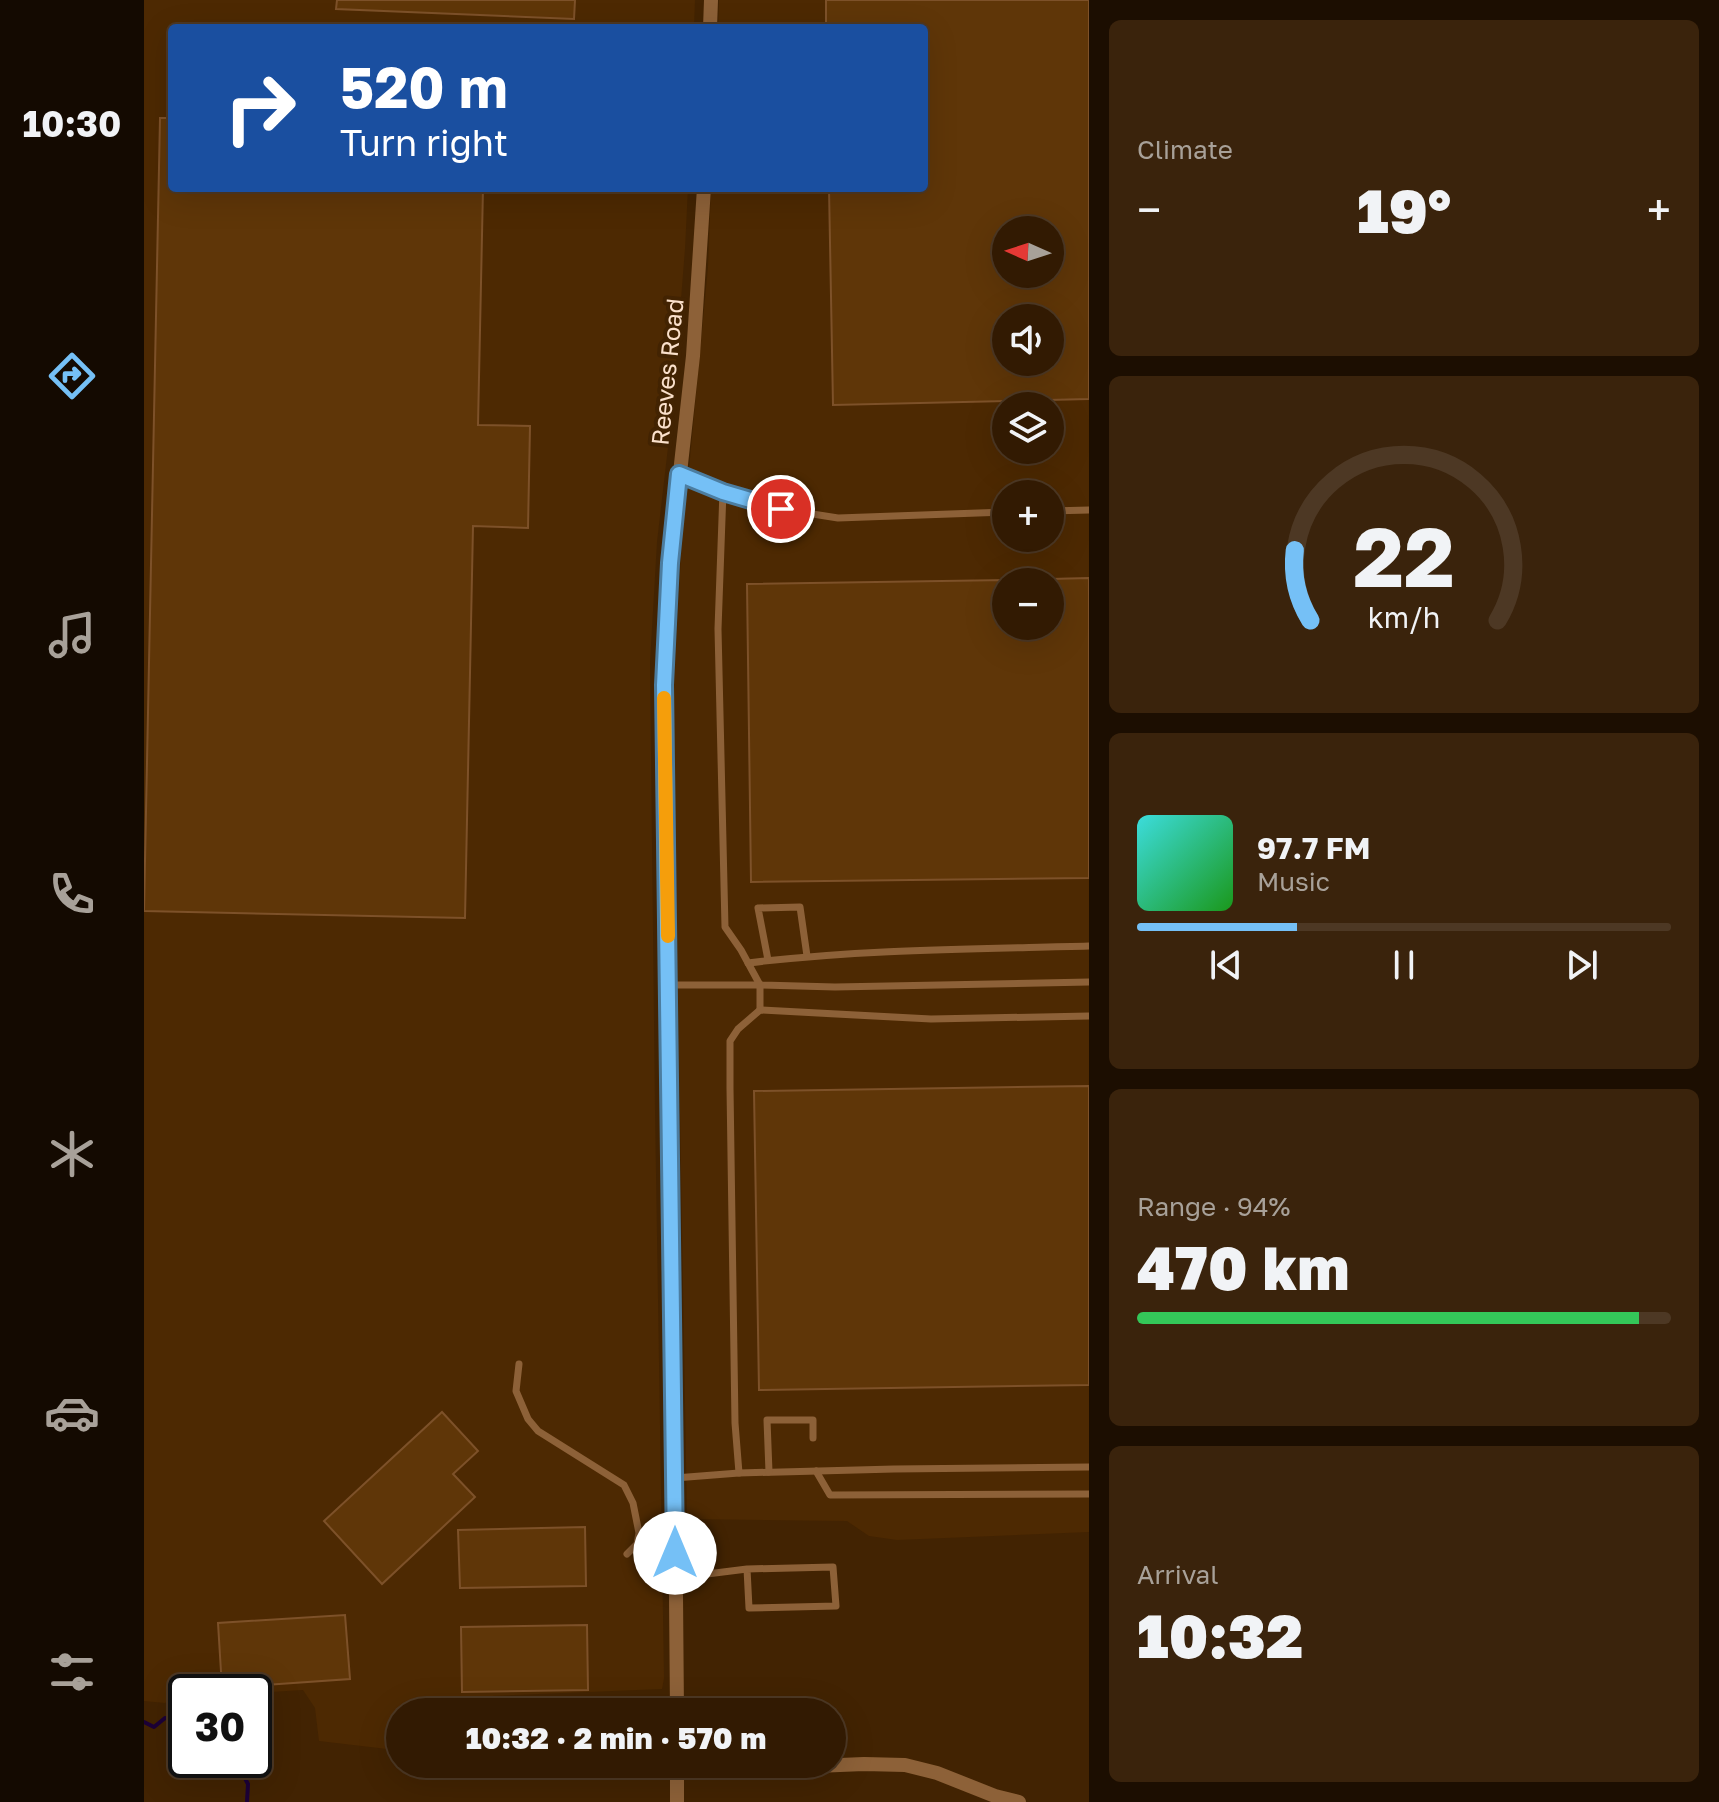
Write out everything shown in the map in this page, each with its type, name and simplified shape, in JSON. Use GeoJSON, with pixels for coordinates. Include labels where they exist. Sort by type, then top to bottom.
{"type":"FeatureCollection","features":[{"type":"Feature","properties":{"kind":"street"},"geometry":{"type":"LineString","coordinates":[[710,24],[711,0]]}},
{"type":"Feature","properties":{"kind":"street","name":"Reeves Road"},"geometry":{"type":"LineString","coordinates":[[677,1698],[665,654],[670,563],[693,356],[704,192]]}},
{"type":"Feature","properties":{"kind":"street"},"geometry":{"type":"LineString","coordinates":[[846,1764],[921,1768],[1019,1802]]}},
{"type":"Feature","properties":{"kind":"street"},"geometry":{"type":"LineString","coordinates":[[677,1778],[677,1802]]}},
{"type":"Feature","properties":{"kind":"lane"},"geometry":{"type":"LineString","coordinates":[[679,474],[723,492],[781,509],[838,518],[992,512]]}},
{"type":"Feature","properties":{"kind":"lane"},"geometry":{"type":"LineString","coordinates":[[723,492],[718,629],[725,927],[760,985],[760,1010]]}},
{"type":"Feature","properties":{"kind":"lane"},"geometry":{"type":"LineString","coordinates":[[1064,511],[1089,510]]}},
{"type":"Feature","properties":{"kind":"lane"},"geometry":{"type":"LineString","coordinates":[[768,960],[758,908],[800,907],[807,956]]}},
{"type":"Feature","properties":{"kind":"lane"},"geometry":{"type":"LineString","coordinates":[[748,963],[868,951],[1089,946]]}},
{"type":"Feature","properties":{"kind":"lane"},"geometry":{"type":"LineString","coordinates":[[669,985],[835,987],[1089,982]]}},
{"type":"Feature","properties":{"kind":"lane"},"geometry":{"type":"LineString","coordinates":[[739,1473],[733,1344],[730,1041],[738,1029],[760,1010],[931,1019],[1089,1016]]}},
{"type":"Feature","properties":{"kind":"lane"},"geometry":{"type":"LineString","coordinates":[[519,1364],[516,1391],[528,1419],[538,1431],[624,1485],[633,1503],[639,1533],[637,1544],[627,1554]]}},
{"type":"Feature","properties":{"kind":"lane"},"geometry":{"type":"LineString","coordinates":[[769,1472],[767,1420],[813,1420],[813,1438]]}},
{"type":"Feature","properties":{"kind":"lane"},"geometry":{"type":"LineString","coordinates":[[675,1478],[769,1472],[1089,1467]]}},
{"type":"Feature","properties":{"kind":"lane"},"geometry":{"type":"LineString","coordinates":[[816,1471],[830,1495],[1089,1494]]}},
{"type":"Feature","properties":{"kind":"lane"},"geometry":{"type":"LineString","coordinates":[[675,1578],[747,1569],[833,1567],[836,1606],[749,1608],[747,1569]]}},
{"type":"Feature","properties":{"kind":"shaded area"},"geometry":{"type":"Polygon","coordinates":[[[144,0],[695,0],[694,24],[168,24],[168,192],[688,192],[672,413],[657,542],[650,663],[662,1689],[386,1698],[386,1749],[319,1741],[315,1708],[303,1690],[272,1692],[272,1674],[168,1674],[168,1701],[144,1701],[144,0]]]}},
{"type":"Feature","properties":{"kind":"shaded area"},"geometry":{"type":"Polygon","coordinates":[[[719,0],[1089,0],[1089,1532],[897,1540],[869,1536],[847,1521],[687,1519],[673,707],[681,554],[708,267],[711,192],[928,192],[928,24],[718,24],[719,0]]]}},
{"type":"Feature","properties":{"kind":"building"},"geometry":{"type":"Polygon","coordinates":[[[337,0],[575,0],[574,19],[336,9],[337,0]]]}},
{"type":"Feature","properties":{"kind":"building"},"geometry":{"type":"Polygon","coordinates":[[[826,0],[1089,0],[1089,399],[1064,400],[1064,392],[992,392],[992,401],[833,405],[829,192],[928,192],[928,24],[826,24],[826,0]]]}},
{"type":"Feature","properties":{"kind":"building"},"geometry":{"type":"Polygon","coordinates":[[[160,118],[168,118],[168,192],[483,192],[478,425],[530,426],[528,528],[473,526],[465,918],[144,911],[160,118]]]}},
{"type":"Feature","properties":{"kind":"building"},"geometry":{"type":"Polygon","coordinates":[[[1089,578],[1089,878],[751,882],[747,584],[992,580],[992,640],[1064,640],[1064,579],[1089,578]]]}},
{"type":"Feature","properties":{"kind":"building"},"geometry":{"type":"Polygon","coordinates":[[[1089,1086],[1089,1385],[759,1390],[754,1091],[1089,1086]]]}},
{"type":"Feature","properties":{"kind":"building"},"geometry":{"type":"Polygon","coordinates":[[[442,1412],[478,1451],[453,1474],[475,1497],[382,1584],[324,1521],[442,1412]]]}},
{"type":"Feature","properties":{"kind":"building"},"geometry":{"type":"Polygon","coordinates":[[[585,1527],[586,1586],[460,1588],[458,1530],[585,1527]]]}},
{"type":"Feature","properties":{"kind":"building"},"geometry":{"type":"Polygon","coordinates":[[[345,1615],[350,1679],[272,1684],[272,1674],[221,1674],[218,1623],[345,1615]]]}},
{"type":"Feature","properties":{"kind":"building"},"geometry":{"type":"Polygon","coordinates":[[[587,1625],[588,1690],[462,1692],[461,1627],[587,1625]]]}},
{"type":"Feature","properties":{"kind":"waterway"},"geometry":{"type":"LineString","coordinates":[[144,1722],[154,1727],[168,1719]]}},
{"type":"Feature","properties":{"kind":"waterway"},"geometry":{"type":"LineString","coordinates":[[245,1778],[248,1784],[247,1802]]}},
{"type":"Feature","properties":{"kind":"slow traffic"},"geometry":{"type":"LineString","coordinates":[[664,698],[668,936]]}},
{"type":"Feature","properties":{"kind":"route"},"geometry":{"type":"LineString","coordinates":[[675,1553],[664,685],[670,563],[679,474],[723,492],[781,509]]}}]}
